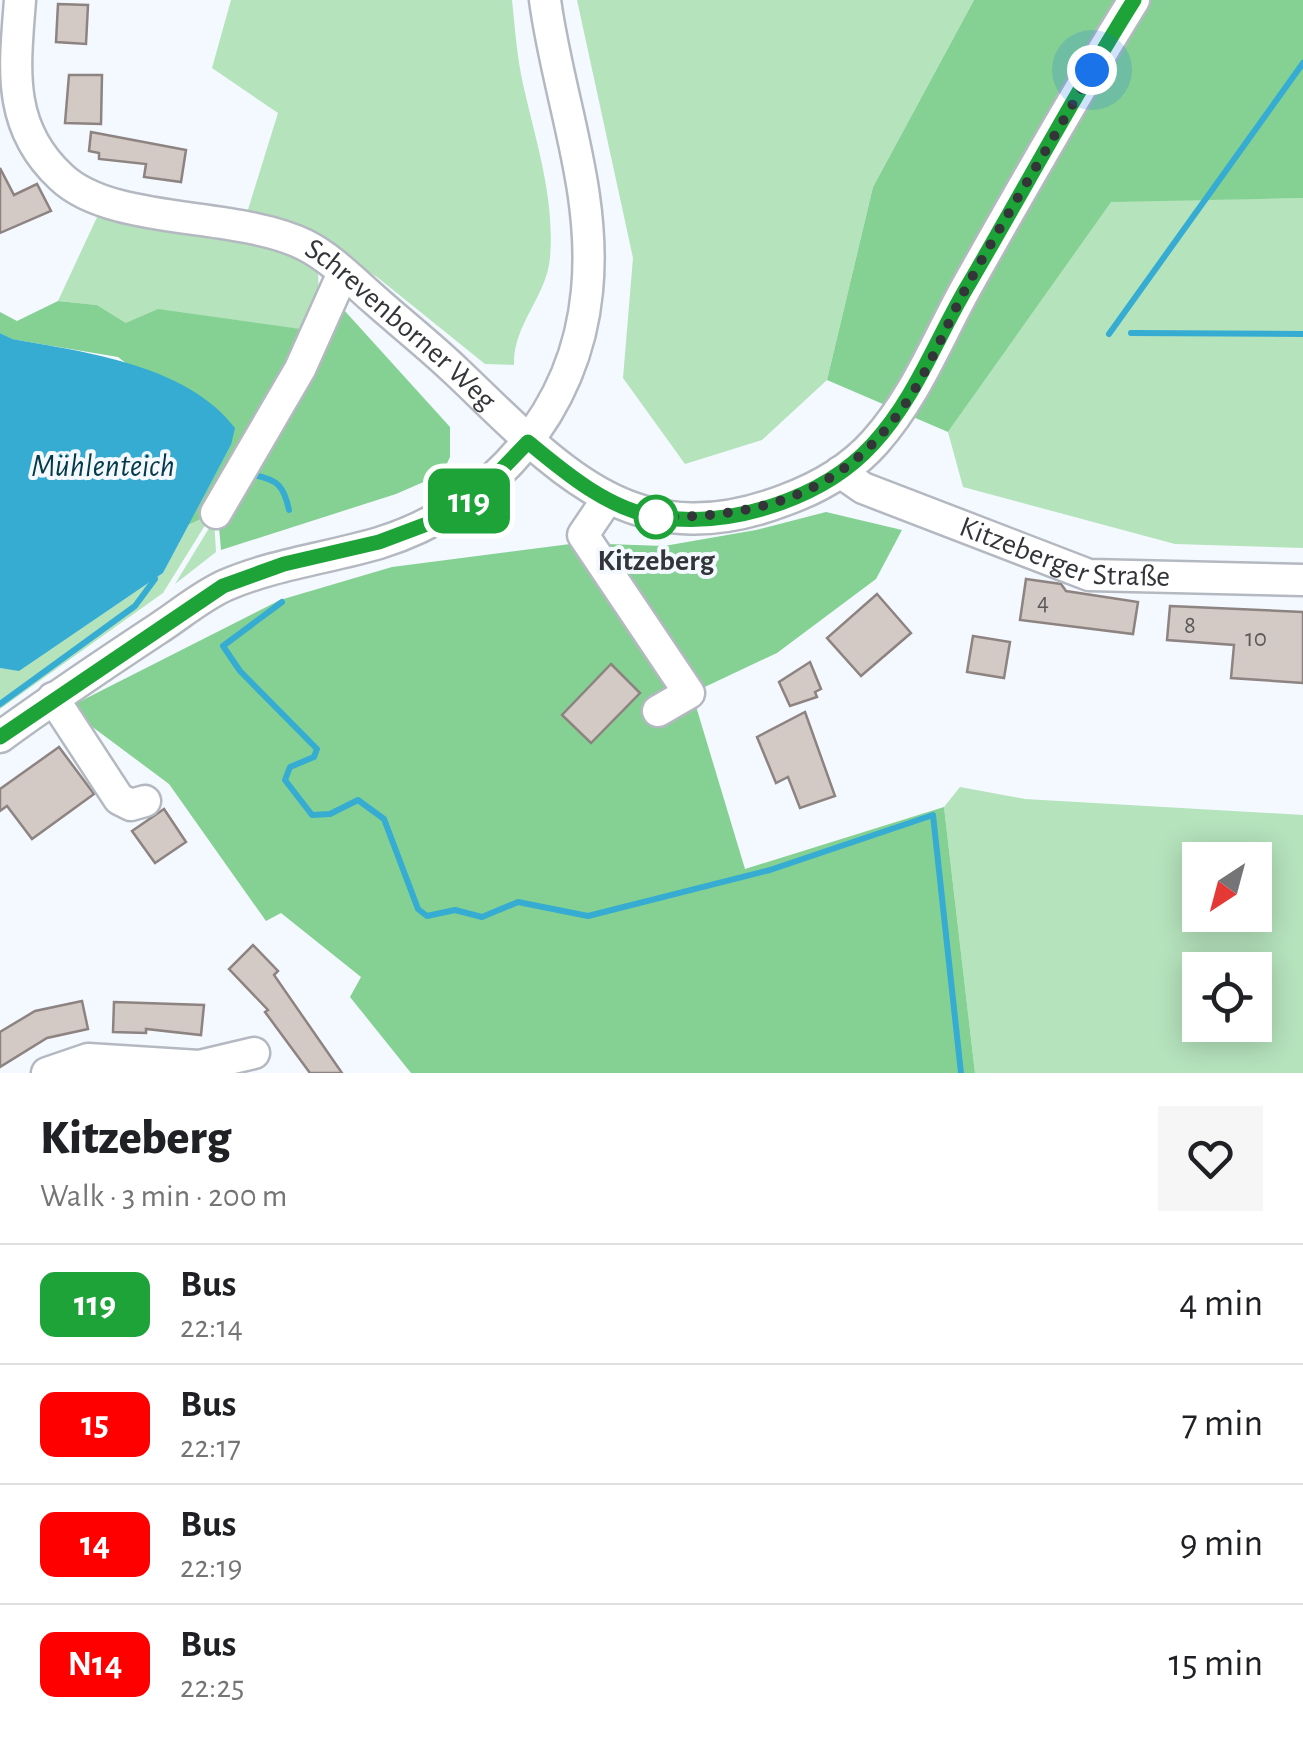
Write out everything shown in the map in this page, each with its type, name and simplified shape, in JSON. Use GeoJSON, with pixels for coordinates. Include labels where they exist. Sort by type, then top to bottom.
{"type":"FeatureCollection","features":[{"type":"Feature","properties":{"kind":"street","name":"Schrevenborner Weg"},"geometry":{"type":"LineString","coordinates":[[20,0],[14,82],[27,131],[62,178],[84,195],[176,216],[272,230],[310,248],[456,370],[569,477],[656,517],[756,510],[840,472],[875,442],[911,396],[967,286],[1134,0]]}},
{"type":"Feature","properties":{"kind":"street"},"geometry":{"type":"LineString","coordinates":[[0,737],[223,586],[284,564],[379,542],[435,521],[476,496],[528,442],[560,394],[572,366],[588,288],[580,164],[552,52],[545,0]]}},
{"type":"Feature","properties":{"kind":"street"},"geometry":{"type":"LineString","coordinates":[[216,514],[300,369],[343,273]]}},
{"type":"Feature","properties":{"kind":"street","name":"Kitzeberger Straße"},"geometry":{"type":"LineString","coordinates":[[840,472],[863,488],[1088,575],[1303,580]]}},
{"type":"Feature","properties":{"kind":"street"},"geometry":{"type":"LineString","coordinates":[[608,498],[583,535],[689,693],[658,712]]}},
{"type":"Feature","properties":{"kind":"street"},"geometry":{"type":"LineString","coordinates":[[53,698],[119,798],[131,805],[145,801]]}},
{"type":"Feature","properties":{"kind":"street"},"geometry":{"type":"LineString","coordinates":[[47,1073],[88,1060],[199,1066],[254,1053]]}},
{"type":"Feature","properties":{"kind":"green space"},"geometry":{"type":"Polygon","coordinates":[[[231,0],[512,0],[521,74],[547,192],[551,236],[543,286],[519,337],[514,365],[485,364],[377,277],[326,244],[246,216],[278,113],[212,68],[231,0]]]}},
{"type":"Feature","properties":{"kind":"green space"},"geometry":{"type":"Polygon","coordinates":[[[577,0],[974,0],[873,187],[827,380],[762,440],[685,464],[623,378],[633,258],[577,0]]]}},
{"type":"Feature","properties":{"kind":"green space"},"geometry":{"type":"Polygon","coordinates":[[[974,0],[1303,0],[1303,198],[1111,202],[948,432],[827,380],[873,187],[974,0]]]}},
{"type":"Feature","properties":{"kind":"green space"},"geometry":{"type":"Polygon","coordinates":[[[1303,198],[1303,548],[1175,544],[963,487],[948,432],[1111,201],[1303,198]]]}},
{"type":"Feature","properties":{"kind":"green space"},"geometry":{"type":"Polygon","coordinates":[[[98,215],[283,250],[318,273],[319,298],[308,330],[242,323],[126,323],[97,305],[58,301],[98,215]]]}},
{"type":"Feature","properties":{"kind":"green space"},"geometry":{"type":"Polygon","coordinates":[[[334,299],[450,427],[450,457],[442,474],[396,494],[221,550],[218,515],[334,299]]]}},
{"type":"Feature","properties":{"kind":"green space"},"geometry":{"type":"Polygon","coordinates":[[[58,301],[97,305],[126,323],[158,309],[308,330],[212,514],[188,525],[231,445],[118,357],[11,339],[0,333],[0,312],[17,321],[58,301]]]}},
{"type":"Feature","properties":{"kind":"green space"},"geometry":{"type":"Polygon","coordinates":[[[826,512],[902,530],[876,579],[777,653],[692,693],[745,869],[944,807],[975,1073],[411,1073],[350,997],[361,977],[281,913],[266,921],[169,784],[67,708],[280,600],[392,567],[578,543],[664,546],[756,530],[826,512]]]}},
{"type":"Feature","properties":{"kind":"green space"},"geometry":{"type":"Polygon","coordinates":[[[212,514],[163,593],[0,709],[0,668],[19,670],[163,573],[188,525],[212,514]]]}},
{"type":"Feature","properties":{"kind":"green space"},"geometry":{"type":"Polygon","coordinates":[[[214,520],[216,552],[175,584],[214,520]]]}},
{"type":"Feature","properties":{"kind":"green space"},"geometry":{"type":"Polygon","coordinates":[[[960,787],[1025,799],[1303,815],[1303,1073],[975,1073],[944,807],[960,787]]]}},
{"type":"Feature","properties":{"kind":"water","name":"Mühlenteich"},"geometry":{"type":"Polygon","coordinates":[[[0,333],[12,339],[102,356],[163,376],[215,407],[235,428],[231,445],[163,573],[19,671],[0,668],[0,333]]]}},
{"type":"Feature","properties":{"kind":"building"},"geometry":{"type":"Polygon","coordinates":[[[58,4],[88,5],[86,44],[56,42],[58,4]]]}},
{"type":"Feature","properties":{"kind":"building"},"geometry":{"type":"Polygon","coordinates":[[[69,75],[102,75],[101,124],[65,123],[69,75]]]}},
{"type":"Feature","properties":{"kind":"building"},"geometry":{"type":"Polygon","coordinates":[[[91,132],[186,150],[181,182],[144,177],[146,164],[99,159],[99,153],[89,151],[91,132]]]}},
{"type":"Feature","properties":{"kind":"building"},"geometry":{"type":"Polygon","coordinates":[[[0,168],[14,195],[37,184],[51,211],[0,233],[0,168]]]}},
{"type":"Feature","properties":{"kind":"building"},"geometry":{"type":"Polygon","coordinates":[[[1026,579],[1061,584],[1066,591],[1138,602],[1133,634],[1020,620],[1026,579]]]}},
{"type":"Feature","properties":{"kind":"building"},"geometry":{"type":"Polygon","coordinates":[[[877,594],[911,633],[861,676],[827,638],[877,594]]]}},
{"type":"Feature","properties":{"kind":"building"},"geometry":{"type":"Polygon","coordinates":[[[1170,606],[1303,612],[1303,683],[1231,678],[1234,645],[1167,640],[1170,606]]]}},
{"type":"Feature","properties":{"kind":"building"},"geometry":{"type":"Polygon","coordinates":[[[973,636],[1010,642],[1004,678],[967,672],[973,636]]]}},
{"type":"Feature","properties":{"kind":"building"},"geometry":{"type":"Polygon","coordinates":[[[810,662],[821,689],[815,692],[817,697],[790,706],[779,682],[810,662]]]}},
{"type":"Feature","properties":{"kind":"building"},"geometry":{"type":"Polygon","coordinates":[[[611,664],[640,693],[591,743],[562,715],[611,664]]]}},
{"type":"Feature","properties":{"kind":"building"},"geometry":{"type":"Polygon","coordinates":[[[805,712],[835,796],[800,808],[788,777],[776,783],[757,737],[805,712]]]}},
{"type":"Feature","properties":{"kind":"building"},"geometry":{"type":"Polygon","coordinates":[[[59,747],[94,794],[32,839],[7,806],[0,811],[0,789],[59,747]]]}},
{"type":"Feature","properties":{"kind":"building"},"geometry":{"type":"Polygon","coordinates":[[[164,809],[186,842],[155,863],[132,831],[164,809]]]}},
{"type":"Feature","properties":{"kind":"building"},"geometry":{"type":"Polygon","coordinates":[[[253,945],[278,971],[274,975],[342,1073],[310,1073],[265,1012],[268,1010],[229,969],[253,945]]]}},
{"type":"Feature","properties":{"kind":"building"},"geometry":{"type":"Polygon","coordinates":[[[82,1001],[88,1029],[47,1038],[0,1067],[0,1032],[35,1011],[82,1001]]]}},
{"type":"Feature","properties":{"kind":"building"},"geometry":{"type":"Polygon","coordinates":[[[114,1002],[204,1005],[201,1035],[146,1029],[146,1033],[113,1032],[114,1002]]]}},
{"type":"Feature","properties":{"kind":"waterway"},"geometry":{"type":"LineString","coordinates":[[1109,334],[1303,63]]}},
{"type":"Feature","properties":{"kind":"waterway"},"geometry":{"type":"LineString","coordinates":[[1131,333],[1303,334]]}},
{"type":"Feature","properties":{"kind":"waterway"},"geometry":{"type":"LineString","coordinates":[[254,475],[279,485],[289,510]]}},
{"type":"Feature","properties":{"kind":"waterway"},"geometry":{"type":"LineString","coordinates":[[0,704],[135,606],[155,579]]}},
{"type":"Feature","properties":{"kind":"waterway"},"geometry":{"type":"LineString","coordinates":[[282,602],[223,646],[240,671],[317,749],[314,757],[290,767],[285,780],[312,815],[330,814],[358,800],[384,819],[418,909],[427,916],[455,910],[482,917],[518,902],[588,916],[770,870],[933,815],[961,1073]]}},
{"type":"Feature","properties":{"kind":"bus line","name":"119"},"geometry":{"type":"LineString","coordinates":[[0,737],[223,586],[284,564],[379,542],[435,521],[476,496],[528,442],[569,477],[656,517],[756,510],[818,486],[840,472],[875,442],[911,396],[967,286],[1134,0]]}},
{"type":"Feature","properties":{"kind":"place","name":"Kitzeberg"},"geometry":{"type":"Point","coordinates":[656,517]}},
{"type":"Feature","properties":{"kind":"route"},"geometry":{"type":"LineString","coordinates":[[656,517],[756,510],[787,500],[840,472],[875,442],[911,396],[967,286],[1092,70]]}}]}
